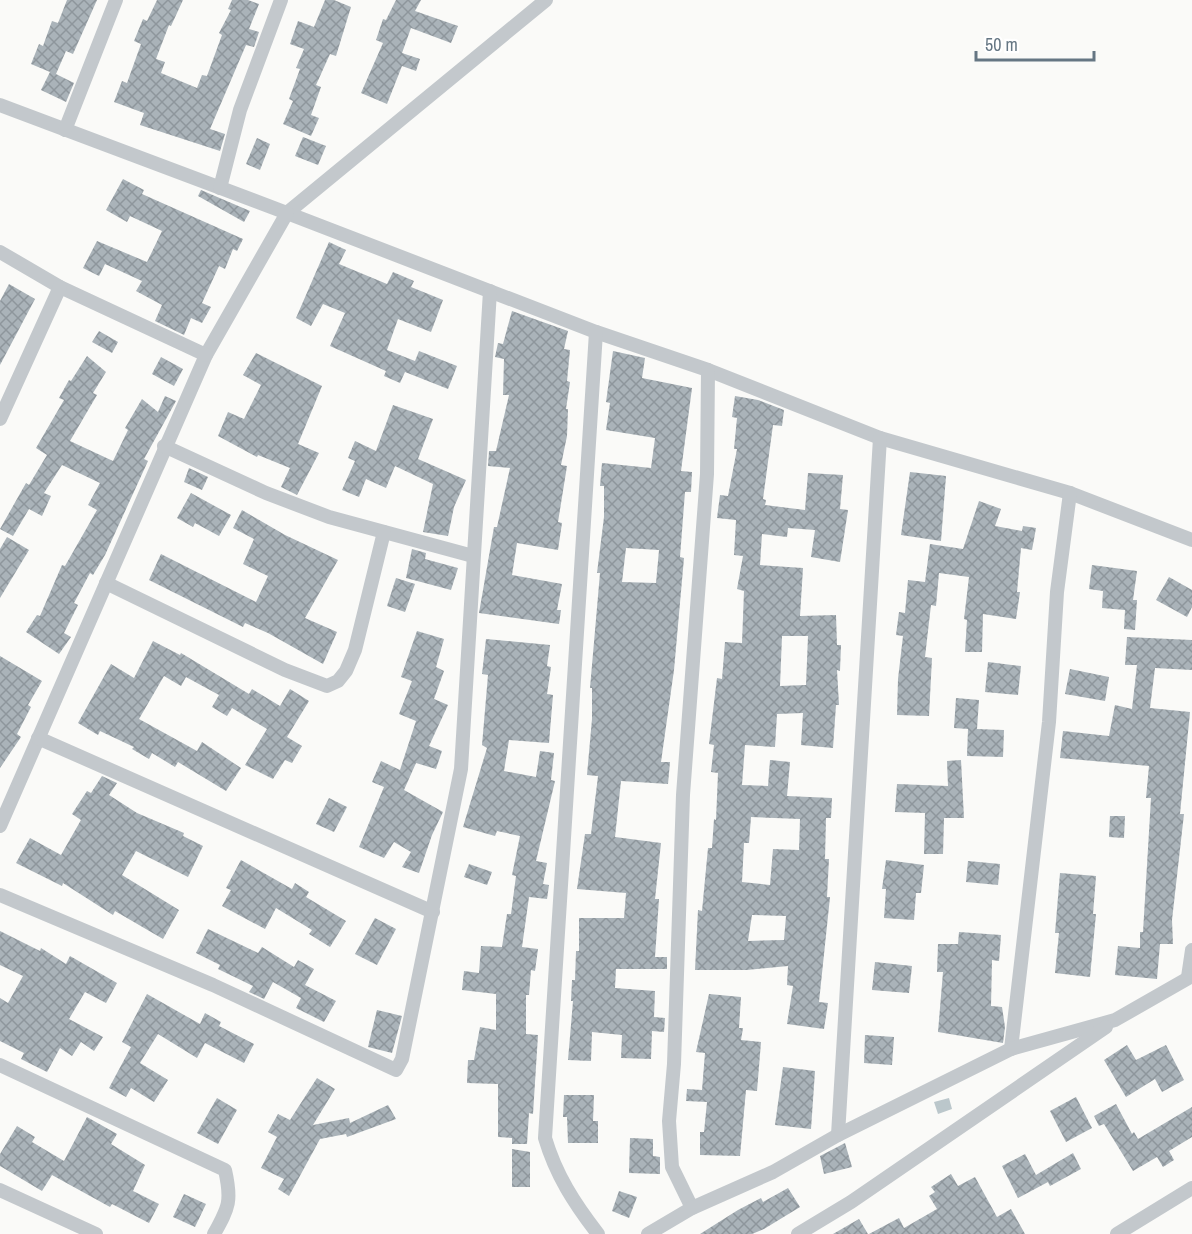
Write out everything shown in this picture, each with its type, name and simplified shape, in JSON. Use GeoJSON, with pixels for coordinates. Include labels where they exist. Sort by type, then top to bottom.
{"type":"FeatureCollection","features":[{"type":"Feature","properties":{"kind":"street"},"geometry":{"type":"LineString","coordinates":[[65,130],[116,0]]}},
{"type":"Feature","properties":{"kind":"street"},"geometry":{"type":"LineString","coordinates":[[220,188],[240,110],[281,0]]}},
{"type":"Feature","properties":{"kind":"street"},"geometry":{"type":"LineString","coordinates":[[0,826],[164,446],[206,355],[287,213],[546,0]]}},
{"type":"Feature","properties":{"kind":"street"},"geometry":{"type":"LineString","coordinates":[[0,105],[596,332],[708,370],[880,438],[1070,493],[1192,540]]}},
{"type":"Feature","properties":{"kind":"street"},"geometry":{"type":"LineString","coordinates":[[0,252],[60,287],[206,355]]}},
{"type":"Feature","properties":{"kind":"street"},"geometry":{"type":"LineString","coordinates":[[0,419],[60,287]]}},
{"type":"Feature","properties":{"kind":"street"},"geometry":{"type":"LineString","coordinates":[[0,895],[213,985],[396,1070],[402,1059],[461,769],[490,291]]}},
{"type":"Feature","properties":{"kind":"street"},"geometry":{"type":"LineString","coordinates":[[596,332],[545,1138],[554,1167],[573,1201],[598,1234]]}},
{"type":"Feature","properties":{"kind":"street"},"geometry":{"type":"LineString","coordinates":[[692,1208],[672,1167],[669,1121],[674,1064],[683,795],[707,474],[708,370]]}},
{"type":"Feature","properties":{"kind":"street"},"geometry":{"type":"LineString","coordinates":[[838,1135],[880,438]]}},
{"type":"Feature","properties":{"kind":"street"},"geometry":{"type":"LineString","coordinates":[[164,446],[266,493],[329,517],[473,556]]}},
{"type":"Feature","properties":{"kind":"street"},"geometry":{"type":"LineString","coordinates":[[1011,1049],[1049,722],[1057,592],[1070,493]]}},
{"type":"Feature","properties":{"kind":"street"},"geometry":{"type":"LineString","coordinates":[[106,583],[285,670],[327,686],[338,681],[346,671],[355,650],[384,532]]}},
{"type":"Feature","properties":{"kind":"street"},"geometry":{"type":"LineString","coordinates":[[38,738],[433,912]]}},
{"type":"Feature","properties":{"kind":"street"},"geometry":{"type":"LineString","coordinates":[[798,1234],[850,1202],[1115,1020],[1190,977],[1192,950]]}},
{"type":"Feature","properties":{"kind":"street"},"geometry":{"type":"LineString","coordinates":[[648,1234],[692,1208],[773,1172],[838,1135],[1011,1049],[1115,1020]]}},
{"type":"Feature","properties":{"kind":"street"},"geometry":{"type":"LineString","coordinates":[[0,1065],[225,1170],[230,1194],[226,1213],[214,1234]]}},
{"type":"Feature","properties":{"kind":"street"},"geometry":{"type":"LineString","coordinates":[[1117,1234],[1192,1188]]}},
{"type":"Feature","properties":{"kind":"street"},"geometry":{"type":"LineString","coordinates":[[0,1190],[96,1234]]}},
{"type":"Feature","properties":{"kind":"shaded area"},"geometry":{"type":"Polygon","coordinates":[[[949,1098],[952,1109],[938,1114],[934,1102],[949,1098]]]}},
{"type":"Feature","properties":{"kind":"building"},"geometry":{"type":"Polygon","coordinates":[[[67,0],[97,0],[73,54],[66,51],[56,74],[74,83],[66,102],[41,90],[50,72],[31,64],[39,44],[43,46],[52,21],[58,23],[67,0]]]}},
{"type":"Feature","properties":{"kind":"building"},"geometry":{"type":"Polygon","coordinates":[[[157,0],[183,0],[171,26],[169,25],[156,59],[165,62],[161,73],[197,88],[202,75],[207,76],[222,35],[219,33],[231,10],[228,9],[232,0],[248,0],[259,4],[249,29],[259,32],[254,47],[246,45],[210,129],[225,134],[220,151],[140,125],[144,113],[114,102],[122,81],[127,83],[141,44],[134,41],[143,19],[147,21],[157,0]]]}},
{"type":"Feature","properties":{"kind":"building"},"geometry":{"type":"Polygon","coordinates":[[[325,0],[334,0],[351,7],[336,56],[330,54],[316,85],[321,87],[311,115],[319,118],[311,136],[283,124],[293,101],[289,99],[300,69],[296,68],[304,49],[290,44],[298,21],[314,27],[325,0]]]}},
{"type":"Feature","properties":{"kind":"building"},"geometry":{"type":"Polygon","coordinates":[[[396,0],[421,0],[415,11],[458,26],[451,43],[411,28],[402,53],[420,59],[416,71],[402,66],[387,104],[361,93],[383,43],[376,40],[383,19],[386,20],[396,0]]]}},
{"type":"Feature","properties":{"kind":"building"},"geometry":{"type":"Polygon","coordinates":[[[303,137],[326,146],[318,165],[295,156],[303,137]]]}},
{"type":"Feature","properties":{"kind":"building"},"geometry":{"type":"Polygon","coordinates":[[[257,138],[270,144],[260,170],[246,164],[257,138]]]}},
{"type":"Feature","properties":{"kind":"building"},"geometry":{"type":"Polygon","coordinates":[[[123,179],[144,190],[142,194],[243,239],[237,251],[233,249],[225,269],[219,266],[202,303],[211,307],[202,323],[191,318],[184,335],[155,321],[162,305],[136,291],[142,281],[105,264],[99,276],[83,268],[97,241],[147,262],[162,231],[130,216],[127,222],[106,210],[123,179]]]}},
{"type":"Feature","properties":{"kind":"building"},"geometry":{"type":"Polygon","coordinates":[[[201,190],[250,211],[244,222],[198,196],[201,190]]]}},
{"type":"Feature","properties":{"kind":"building"},"geometry":{"type":"Polygon","coordinates":[[[329,242],[346,250],[339,264],[387,284],[393,272],[414,281],[411,287],[443,300],[431,332],[398,319],[387,350],[415,361],[419,351],[457,366],[448,389],[405,372],[400,383],[384,376],[386,371],[330,346],[345,313],[323,304],[311,326],[296,318],[329,242]]]}},
{"type":"Feature","properties":{"kind":"building"},"geometry":{"type":"Polygon","coordinates":[[[9,284],[35,299],[0,365],[0,301],[9,284]]]}},
{"type":"Feature","properties":{"kind":"building"},"geometry":{"type":"Polygon","coordinates":[[[512,311],[568,331],[564,349],[570,350],[567,381],[570,382],[566,409],[568,409],[567,436],[561,465],[567,466],[558,522],[562,523],[558,550],[517,543],[512,575],[562,584],[557,610],[561,610],[559,624],[479,613],[494,527],[497,527],[510,468],[488,466],[489,451],[496,451],[509,395],[503,395],[504,359],[495,357],[498,343],[503,344],[512,311]]]}},
{"type":"Feature","properties":{"kind":"building"},"geometry":{"type":"Polygon","coordinates":[[[99,331],[118,342],[112,353],[92,342],[99,331]]]}},
{"type":"Feature","properties":{"kind":"building"},"geometry":{"type":"Polygon","coordinates":[[[613,351],[645,358],[642,378],[692,388],[681,471],[692,472],[691,492],[685,492],[680,557],[684,558],[674,670],[661,762],[670,762],[668,784],[621,781],[615,837],[661,843],[655,899],[659,899],[655,957],[667,957],[667,969],[616,969],[615,988],[655,991],[654,1017],[665,1018],[664,1032],[652,1031],[651,1059],[621,1058],[622,1035],[592,1032],[591,1061],[568,1060],[573,1001],[571,1001],[572,980],[575,980],[576,951],[579,951],[579,918],[624,918],[626,893],[577,889],[585,834],[591,834],[598,776],[587,775],[592,719],[592,688],[590,688],[600,573],[597,573],[604,517],[604,486],[600,486],[602,463],[651,468],[655,438],[606,430],[610,403],[606,402],[613,351]],[[626,548],[622,582],[656,583],[659,550],[626,548]]]}},
{"type":"Feature","properties":{"kind":"building"},"geometry":{"type":"Polygon","coordinates":[[[256,353],[322,386],[298,444],[319,453],[297,495],[281,487],[290,468],[258,455],[257,457],[218,436],[228,412],[244,419],[261,385],[243,375],[256,353]]]}},
{"type":"Feature","properties":{"kind":"building"},"geometry":{"type":"Polygon","coordinates":[[[87,356],[106,372],[93,393],[97,395],[70,441],[113,461],[128,430],[125,428],[142,399],[158,412],[165,396],[176,401],[144,459],[148,461],[105,555],[93,575],[90,573],[74,603],[78,605],[64,633],[71,637],[59,654],[26,632],[37,615],[40,616],[62,565],[65,566],[97,510],[88,505],[100,483],[62,465],[44,493],[51,496],[42,516],[29,509],[13,536],[0,529],[26,483],[29,485],[47,455],[36,448],[64,400],[59,398],[87,356]]]}},
{"type":"Feature","properties":{"kind":"building"},"geometry":{"type":"Polygon","coordinates":[[[161,357],[183,369],[174,386],[152,374],[161,357]]]}},
{"type":"Feature","properties":{"kind":"building"},"geometry":{"type":"Polygon","coordinates":[[[735,396],[758,400],[784,410],[782,426],[773,425],[763,499],[766,500],[765,505],[805,510],[808,473],[843,475],[840,509],[848,510],[840,562],[811,557],[815,530],[788,528],[787,537],[762,534],[760,565],[803,568],[800,616],[836,615],[837,645],[841,645],[840,671],[837,670],[839,705],[836,705],[833,748],[801,745],[803,713],[777,714],[775,747],[745,745],[742,785],[768,786],[770,760],[790,762],[787,796],[832,798],[831,818],[826,818],[825,859],[829,859],[827,897],[830,897],[819,1002],[828,1003],[824,1029],[787,1024],[793,986],[787,985],[788,966],[747,970],[695,970],[698,910],[702,911],[708,848],[712,848],[714,819],[716,820],[718,773],[711,772],[714,745],[709,744],[717,678],[722,679],[725,642],[742,643],[744,591],[737,589],[743,556],[734,555],[736,520],[717,518],[720,495],[728,496],[737,449],[734,449],[737,418],[732,417],[735,396]],[[782,636],[780,686],[806,685],[808,636],[782,636]],[[751,817],[749,843],[744,843],[742,882],[770,885],[773,849],[799,850],[800,819],[751,817]],[[752,915],[748,941],[784,940],[786,916],[752,915]]]}},
{"type":"Feature","properties":{"kind":"building"},"geometry":{"type":"Polygon","coordinates":[[[393,405],[433,419],[418,459],[466,480],[454,507],[448,536],[423,532],[433,484],[395,466],[386,488],[366,479],[359,497],[342,490],[355,461],[348,458],[355,441],[376,451],[393,405]]]}},
{"type":"Feature","properties":{"kind":"building"},"geometry":{"type":"Polygon","coordinates":[[[189,468],[208,477],[202,490],[184,482],[189,468]]]}},
{"type":"Feature","properties":{"kind":"building"},"geometry":{"type":"Polygon","coordinates":[[[910,472],[946,476],[941,541],[901,535],[910,472]]]}},
{"type":"Feature","properties":{"kind":"building"},"geometry":{"type":"Polygon","coordinates":[[[191,493],[231,515],[219,536],[195,523],[193,527],[177,518],[191,493]]]}},
{"type":"Feature","properties":{"kind":"building"},"geometry":{"type":"Polygon","coordinates":[[[979,501],[1001,509],[995,526],[1022,531],[1023,526],[1036,528],[1032,550],[1021,548],[1017,592],[1020,592],[1016,619],[983,614],[982,652],[965,652],[967,620],[964,619],[969,577],[939,573],[936,606],[931,605],[925,657],[932,658],[929,716],[897,715],[903,636],[896,635],[899,612],[905,613],[908,580],[925,582],[930,544],[963,549],[979,501]]]}},
{"type":"Feature","properties":{"kind":"building"},"geometry":{"type":"Polygon","coordinates":[[[242,510],[285,535],[338,560],[305,618],[337,632],[323,664],[268,633],[245,623],[243,627],[149,580],[161,554],[256,602],[268,576],[243,564],[254,539],[233,528],[242,510]]]}},
{"type":"Feature","properties":{"kind":"building"},"geometry":{"type":"Polygon","coordinates":[[[7,537],[29,550],[0,598],[0,549],[7,537]]]}},
{"type":"Feature","properties":{"kind":"building"},"geometry":{"type":"Polygon","coordinates":[[[412,549],[426,553],[425,559],[458,568],[451,590],[406,578],[412,549]]]}},
{"type":"Feature","properties":{"kind":"building"},"geometry":{"type":"Polygon","coordinates":[[[1092,565],[1137,571],[1133,600],[1137,600],[1135,630],[1124,629],[1125,610],[1102,608],[1103,591],[1089,589],[1092,565]]]}},
{"type":"Feature","properties":{"kind":"building"},"geometry":{"type":"Polygon","coordinates":[[[1169,577],[1192,590],[1192,607],[1187,617],[1156,600],[1169,577]]]}},
{"type":"Feature","properties":{"kind":"building"},"geometry":{"type":"Polygon","coordinates":[[[396,578],[415,584],[405,612],[387,606],[396,578]]]}},
{"type":"Feature","properties":{"kind":"building"},"geometry":{"type":"Polygon","coordinates":[[[417,631],[444,639],[436,667],[444,671],[434,699],[448,705],[429,746],[442,751],[436,769],[416,763],[404,790],[443,812],[432,835],[419,873],[402,867],[411,852],[394,842],[384,858],[359,847],[384,787],[372,782],[381,761],[400,770],[416,721],[399,714],[412,681],[401,677],[417,631]]]}},
{"type":"Feature","properties":{"kind":"building"},"geometry":{"type":"Polygon","coordinates":[[[1127,637],[1192,640],[1192,670],[1155,668],[1150,708],[1190,712],[1180,814],[1184,814],[1172,920],[1173,944],[1160,944],[1157,979],[1115,975],[1118,946],[1140,948],[1140,932],[1143,932],[1151,798],[1146,798],[1149,766],[1060,758],[1063,731],[1109,736],[1115,705],[1132,709],[1137,665],[1125,665],[1127,637]]]}},
{"type":"Feature","properties":{"kind":"building"},"geometry":{"type":"Polygon","coordinates":[[[486,639],[550,645],[547,666],[551,667],[547,694],[553,695],[549,743],[509,740],[504,771],[536,777],[540,751],[554,753],[551,780],[555,781],[536,861],[547,863],[543,884],[549,885],[547,899],[529,897],[522,947],[538,949],[535,971],[531,970],[529,995],[526,995],[526,1034],[538,1035],[533,1114],[529,1113],[527,1144],[512,1144],[512,1138],[498,1137],[498,1084],[467,1083],[468,1060],[474,1060],[480,1027],[496,1030],[496,994],[462,990],[464,971],[479,973],[481,946],[502,947],[507,914],[511,914],[516,876],[512,875],[520,836],[497,831],[495,836],[463,827],[487,748],[482,745],[488,675],[482,674],[486,639]]]}},
{"type":"Feature","properties":{"kind":"building"},"geometry":{"type":"Polygon","coordinates":[[[153,641],[180,655],[181,653],[249,694],[252,689],[280,706],[290,689],[309,701],[287,737],[302,746],[292,763],[285,760],[273,779],[245,765],[267,729],[232,708],[227,716],[212,707],[219,695],[186,677],[181,686],[164,676],[139,719],[197,751],[202,742],[241,768],[226,791],[178,762],[175,767],[152,753],[149,759],[132,749],[134,747],[100,731],[98,735],[78,723],[111,664],[134,678],[153,641]]]}},
{"type":"Feature","properties":{"kind":"building"},"geometry":{"type":"Polygon","coordinates":[[[0,656],[42,681],[28,705],[31,707],[17,734],[21,737],[0,768],[0,656]]]}},
{"type":"Feature","properties":{"kind":"building"},"geometry":{"type":"Polygon","coordinates":[[[988,662],[1021,666],[1018,695],[985,692],[988,662]]]}},
{"type":"Feature","properties":{"kind":"building"},"geometry":{"type":"Polygon","coordinates":[[[1070,669],[1109,677],[1105,701],[1065,694],[1070,669]]]}},
{"type":"Feature","properties":{"kind":"building"},"geometry":{"type":"Polygon","coordinates":[[[956,698],[979,700],[977,729],[1004,730],[1003,757],[967,756],[968,729],[954,728],[956,698]]]}},
{"type":"Feature","properties":{"kind":"building"},"geometry":{"type":"Polygon","coordinates":[[[961,760],[964,818],[944,818],[943,854],[924,854],[925,813],[895,812],[897,784],[948,786],[947,761],[961,760]]]}},
{"type":"Feature","properties":{"kind":"building"},"geometry":{"type":"Polygon","coordinates":[[[102,776],[117,783],[109,795],[137,813],[184,833],[183,836],[203,846],[188,877],[136,851],[122,875],[179,910],[163,939],[115,911],[113,915],[63,883],[62,886],[16,863],[30,838],[61,855],[81,820],[72,814],[87,791],[91,793],[102,776]]]}},
{"type":"Feature","properties":{"kind":"building"},"geometry":{"type":"Polygon","coordinates":[[[329,798],[347,807],[334,832],[316,824],[329,798]]]}},
{"type":"Feature","properties":{"kind":"building"},"geometry":{"type":"Polygon","coordinates":[[[1110,816],[1125,816],[1124,838],[1109,837],[1110,816]]]}},
{"type":"Feature","properties":{"kind":"building"},"geometry":{"type":"Polygon","coordinates":[[[241,860],[292,889],[295,883],[309,892],[306,897],[346,921],[330,947],[309,934],[312,930],[276,908],[265,929],[222,906],[231,890],[226,888],[241,860]]]}},
{"type":"Feature","properties":{"kind":"building"},"geometry":{"type":"Polygon","coordinates":[[[886,860],[924,865],[921,893],[916,893],[914,920],[884,918],[886,889],[882,889],[886,860]]]}},
{"type":"Feature","properties":{"kind":"building"},"geometry":{"type":"Polygon","coordinates":[[[968,861],[1000,864],[998,885],[966,882],[968,861]]]}},
{"type":"Feature","properties":{"kind":"building"},"geometry":{"type":"Polygon","coordinates":[[[469,864],[492,872],[487,885],[464,877],[469,864]]]}},
{"type":"Feature","properties":{"kind":"building"},"geometry":{"type":"Polygon","coordinates":[[[1060,873],[1096,876],[1093,914],[1096,914],[1090,977],[1055,973],[1059,933],[1055,933],[1060,873]]]}},
{"type":"Feature","properties":{"kind":"building"},"geometry":{"type":"Polygon","coordinates":[[[375,918],[396,929],[377,965],[355,954],[375,918]]]}},
{"type":"Feature","properties":{"kind":"building"},"geometry":{"type":"Polygon","coordinates":[[[208,929],[258,953],[262,947],[294,967],[298,960],[314,969],[305,985],[336,1001],[324,1022],[296,1008],[301,998],[273,982],[264,999],[249,992],[253,986],[218,969],[220,965],[196,953],[208,929]]]}},
{"type":"Feature","properties":{"kind":"building"},"geometry":{"type":"Polygon","coordinates":[[[0,931],[40,951],[41,948],[66,964],[70,956],[117,983],[106,1003],[85,992],[69,1019],[103,1037],[94,1051],[81,1042],[72,1056],[60,1048],[47,1072],[21,1059],[24,1053],[0,1041],[0,998],[8,1003],[23,976],[0,965],[0,931]]]}},
{"type":"Feature","properties":{"kind":"building"},"geometry":{"type":"Polygon","coordinates":[[[959,932],[1001,935],[999,961],[992,960],[991,1006],[1002,1007],[1005,1027],[1003,1043],[938,1032],[943,972],[937,972],[938,944],[958,944],[959,932]]]}},
{"type":"Feature","properties":{"kind":"building"},"geometry":{"type":"Polygon","coordinates":[[[875,962],[912,966],[909,993],[872,990],[875,962]]]}},
{"type":"Feature","properties":{"kind":"building"},"geometry":{"type":"Polygon","coordinates":[[[147,994],[200,1024],[205,1013],[221,1022],[219,1026],[254,1044],[244,1063],[205,1043],[197,1058],[158,1034],[140,1063],[168,1080],[154,1102],[131,1088],[126,1097],[109,1088],[131,1047],[122,1042],[147,994]]]}},
{"type":"Feature","properties":{"kind":"building"},"geometry":{"type":"Polygon","coordinates":[[[709,994],[741,997],[739,1028],[743,1028],[741,1040],[761,1042],[757,1091],[746,1090],[740,1156],[700,1155],[700,1132],[704,1132],[707,1102],[686,1101],[687,1089],[702,1090],[705,1053],[696,1052],[709,994]]]}},
{"type":"Feature","properties":{"kind":"building"},"geometry":{"type":"Polygon","coordinates":[[[377,1010],[402,1016],[392,1053],[368,1047],[377,1010]]]}},
{"type":"Feature","properties":{"kind":"building"},"geometry":{"type":"Polygon","coordinates":[[[865,1035],[894,1037],[892,1065],[864,1063],[865,1035]]]}},
{"type":"Feature","properties":{"kind":"building"},"geometry":{"type":"Polygon","coordinates":[[[1127,1045],[1136,1060],[1166,1045],[1184,1080],[1162,1092],[1155,1079],[1126,1097],[1104,1060],[1127,1045]]]}},
{"type":"Feature","properties":{"kind":"building"},"geometry":{"type":"Polygon","coordinates":[[[783,1067],[815,1071],[811,1129],[775,1125],[783,1067]]]}},
{"type":"Feature","properties":{"kind":"building"},"geometry":{"type":"Polygon","coordinates":[[[317,1078],[335,1089],[313,1125],[349,1118],[350,1123],[388,1105],[396,1119],[347,1137],[346,1134],[320,1139],[289,1196],[278,1189],[284,1179],[261,1168],[277,1137],[268,1132],[278,1114],[290,1120],[317,1078]]]}},
{"type":"Feature","properties":{"kind":"building"},"geometry":{"type":"Polygon","coordinates":[[[564,1095],[594,1095],[593,1121],[598,1121],[598,1143],[568,1143],[567,1117],[563,1117],[564,1095]]]}},
{"type":"Feature","properties":{"kind":"building"},"geometry":{"type":"Polygon","coordinates":[[[1076,1097],[1092,1128],[1066,1142],[1050,1111],[1076,1097]]]}},
{"type":"Feature","properties":{"kind":"building"},"geometry":{"type":"Polygon","coordinates":[[[217,1098],[237,1110],[218,1144],[197,1133],[217,1098]]]}},
{"type":"Feature","properties":{"kind":"building"},"geometry":{"type":"Polygon","coordinates":[[[1116,1104],[1132,1134],[1134,1132],[1138,1139],[1192,1107],[1192,1137],[1169,1151],[1174,1160],[1163,1167],[1157,1157],[1133,1171],[1104,1124],[1099,1126],[1094,1116],[1116,1104]]]}},
{"type":"Feature","properties":{"kind":"building"},"geometry":{"type":"Polygon","coordinates":[[[87,1117],[117,1134],[111,1144],[145,1165],[133,1191],[159,1204],[149,1223],[112,1204],[110,1207],[52,1175],[42,1191],[0,1166],[0,1154],[17,1126],[35,1137],[32,1142],[64,1161],[87,1117]]]}},
{"type":"Feature","properties":{"kind":"building"},"geometry":{"type":"Polygon","coordinates":[[[630,1138],[653,1139],[653,1156],[660,1157],[660,1174],[629,1173],[630,1138]]]}},
{"type":"Feature","properties":{"kind":"building"},"geometry":{"type":"Polygon","coordinates":[[[845,1143],[852,1167],[824,1174],[820,1156],[845,1143]]]}},
{"type":"Feature","properties":{"kind":"building"},"geometry":{"type":"Polygon","coordinates":[[[512,1149],[530,1152],[530,1187],[512,1187],[512,1149]]]}},
{"type":"Feature","properties":{"kind":"building"},"geometry":{"type":"Polygon","coordinates":[[[1073,1153],[1081,1169],[1050,1186],[1048,1182],[1018,1198],[1002,1166],[1025,1154],[1036,1175],[1073,1153]]]}},
{"type":"Feature","properties":{"kind":"building"},"geometry":{"type":"Polygon","coordinates":[[[951,1174],[958,1186],[975,1177],[997,1217],[1011,1209],[1025,1234],[869,1234],[899,1218],[904,1228],[937,1209],[929,1196],[935,1192],[931,1187],[951,1174]]]}},
{"type":"Feature","properties":{"kind":"building"},"geometry":{"type":"Polygon","coordinates":[[[788,1188],[800,1207],[764,1229],[752,1234],[700,1234],[738,1210],[761,1198],[763,1202],[788,1188]]]}},
{"type":"Feature","properties":{"kind":"building"},"geometry":{"type":"Polygon","coordinates":[[[619,1191],[637,1197],[629,1218],[612,1211],[619,1191]]]}},
{"type":"Feature","properties":{"kind":"building"},"geometry":{"type":"Polygon","coordinates":[[[184,1194],[206,1204],[195,1227],[173,1217],[184,1194]]]}},
{"type":"Feature","properties":{"kind":"building"},"geometry":{"type":"Polygon","coordinates":[[[859,1219],[868,1234],[833,1234],[859,1219]]]}}]}
